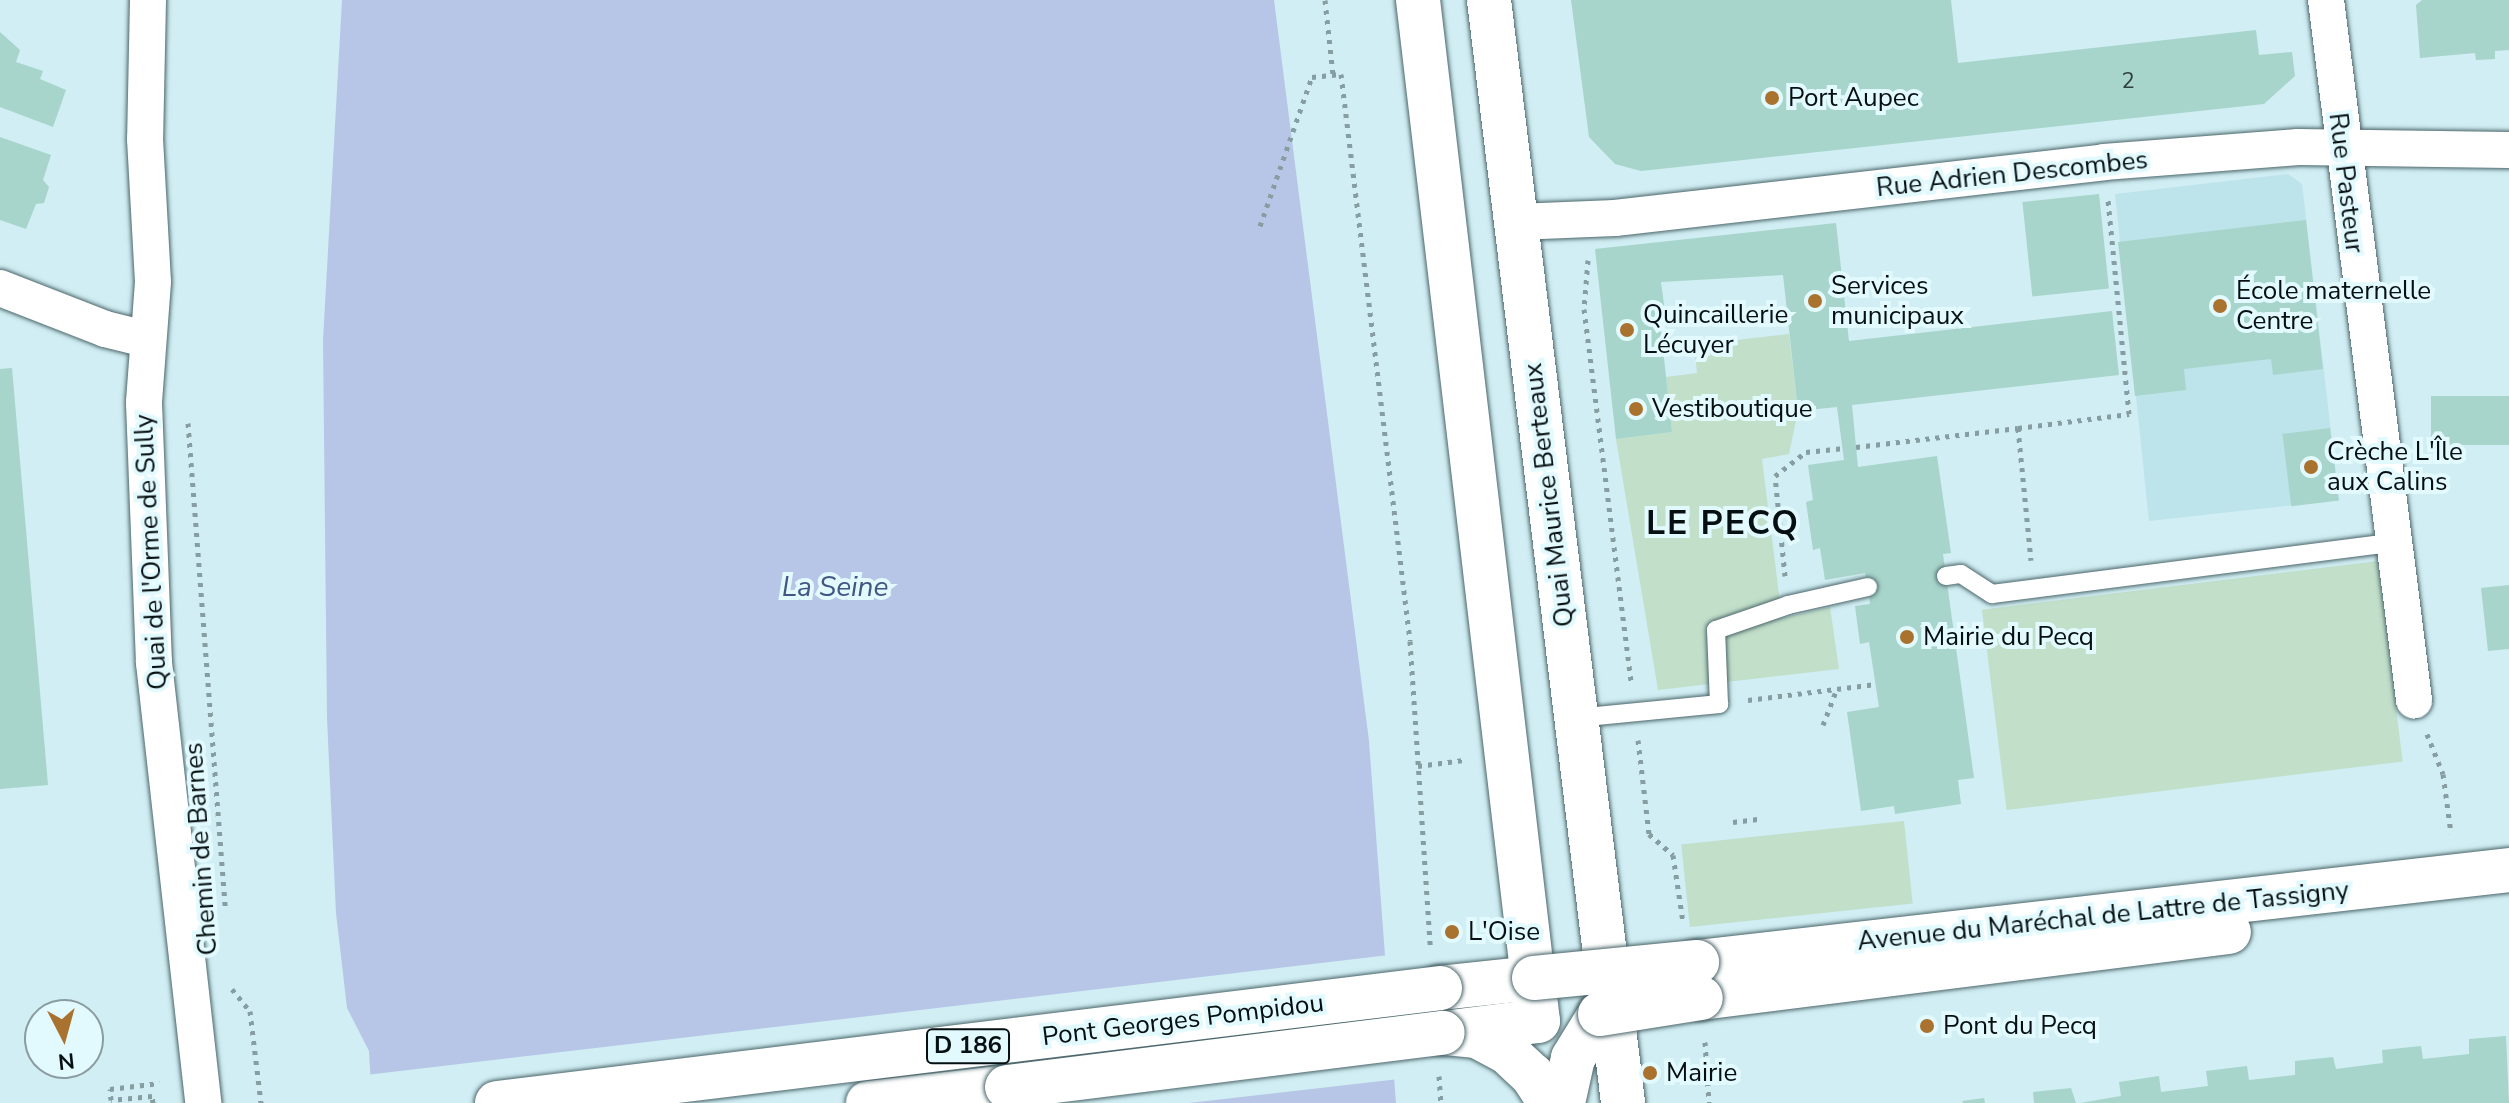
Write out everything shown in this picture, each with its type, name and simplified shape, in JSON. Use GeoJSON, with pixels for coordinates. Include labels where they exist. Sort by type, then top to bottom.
{"type":"FeatureCollection","features":[{"type":"Feature","properties":{"kind":"main road"},"geometry":{"type":"LineString","coordinates":[[1418,0],[1536,1000]]}},
{"type":"Feature","properties":{"kind":"main road","name":"Quai Maurice Berteaux"},"geometry":{"type":"LineString","coordinates":[[1489,0],[1576,718],[1604,1002],[1623,1103]]}},
{"type":"Feature","properties":{"kind":"main road","name":"Avenue du Maréchal de Lattre de Tassigny"},"geometry":{"type":"LineString","coordinates":[[1696,978],[2509,870]]}},
{"type":"Feature","properties":{"kind":"main road","name":"Avenue du Maréchal de Lattre de Tassigny"},"geometry":{"type":"LineString","coordinates":[[1696,978],[2509,897]]}},
{"type":"Feature","properties":{"kind":"main road","name":"D 186"},"geometry":{"type":"LineString","coordinates":[[1435,969],[1536,1000],[1604,1002],[1696,978]]}},
{"type":"Feature","properties":{"kind":"main road","name":"Pont Georges Pompidou"},"geometry":{"type":"LineString","coordinates":[[497,1103],[1435,969]]}},
{"type":"Feature","properties":{"kind":"main road","name":"D 186"},"geometry":{"type":"LineString","coordinates":[[1441,1053],[1536,1000],[1696,978]]}},
{"type":"Feature","properties":{"kind":"main road"},"geometry":{"type":"LineString","coordinates":[[1563,1103],[1573,1058],[1604,1002]]}},
{"type":"Feature","properties":{"kind":"main road"},"geometry":{"type":"LineString","coordinates":[[1441,1053],[1477,1036],[1507,1052],[1532,1075],[1550,1103]]}},
{"type":"Feature","properties":{"kind":"main road","name":"Pont Georges Pompidou"},"geometry":{"type":"LineString","coordinates":[[868,1103],[1441,1053]]}},
{"type":"Feature","properties":{"kind":"street","name":"Quai de l'Orme de Sully"},"geometry":{"type":"LineString","coordinates":[[148,0],[146,152],[153,282],[146,339],[144,403],[154,663],[201,1091]]}},
{"type":"Feature","properties":{"kind":"street","name":"Rue Pasteur"},"geometry":{"type":"LineString","coordinates":[[2326,0],[2340,147],[2396,542],[2414,700]]}},
{"type":"Feature","properties":{"kind":"street","name":"Rue Adrien Descombes"},"geometry":{"type":"LineString","coordinates":[[1516,222],[1586,219],[2104,162],[2340,147],[2509,150]]}},
{"type":"Feature","properties":{"kind":"street"},"geometry":{"type":"LineString","coordinates":[[0,288],[105,329],[146,339]]}},
{"type":"Feature","properties":{"kind":"lane"},"geometry":{"type":"LineString","coordinates":[[1946,576],[1961,574],[1992,594],[2396,542]]}},
{"type":"Feature","properties":{"kind":"lane"},"geometry":{"type":"LineString","coordinates":[[1576,718],[1719,704],[1716,630],[1788,605],[1868,587]]}},
{"type":"Feature","properties":{"kind":"path"},"geometry":{"type":"LineString","coordinates":[[1325,0],[1333,75]]}},
{"type":"Feature","properties":{"kind":"path"},"geometry":{"type":"LineString","coordinates":[[1260,226],[1312,77],[1341,74],[1410,641],[1435,969]]}},
{"type":"Feature","properties":{"kind":"path"},"geometry":{"type":"LineString","coordinates":[[1856,447],[2129,414],[2109,214]]}},
{"type":"Feature","properties":{"kind":"path"},"geometry":{"type":"LineString","coordinates":[[1586,219],[1584,309],[1649,834],[1673,855],[1696,978],[1709,1103]]}},
{"type":"Feature","properties":{"kind":"path"},"geometry":{"type":"LineString","coordinates":[[2018,428],[2034,589]]}},
{"type":"Feature","properties":{"kind":"path"},"geometry":{"type":"LineString","coordinates":[[1788,605],[1775,476],[1806,452],[1842,448]]}},
{"type":"Feature","properties":{"kind":"path","name":"Chemin de Barnes"},"geometry":{"type":"LineString","coordinates":[[199,586],[226,914]]}},
{"type":"Feature","properties":{"kind":"path"},"geometry":{"type":"LineString","coordinates":[[1776,696],[1876,684]]}},
{"type":"Feature","properties":{"kind":"path"},"geometry":{"type":"LineString","coordinates":[[1823,725],[1837,689]]}},
{"type":"Feature","properties":{"kind":"path"},"geometry":{"type":"LineString","coordinates":[[2414,700],[2443,774],[2453,843]]}},
{"type":"Feature","properties":{"kind":"path"},"geometry":{"type":"LineString","coordinates":[[1418,766],[1468,760]]}},
{"type":"Feature","properties":{"kind":"path"},"geometry":{"type":"LineString","coordinates":[[1733,822],[1758,819]]}},
{"type":"Feature","properties":{"kind":"path","name":"Chemin de Barnes"},"geometry":{"type":"LineString","coordinates":[[230,986],[250,1011],[261,1103]]}},
{"type":"Feature","properties":{"kind":"path"},"geometry":{"type":"LineString","coordinates":[[1441,1053],[1441,1103]]}},
{"type":"Feature","properties":{"kind":"path"},"geometry":{"type":"LineString","coordinates":[[153,1103],[152,1096],[111,1100],[110,1089],[201,1091]]}},
{"type":"Feature","properties":{"kind":"shaded area","name":"École maternelle Centre"},"geometry":{"type":"Polygon","coordinates":[[[2288,174],[2302,184],[2339,500],[2149,521],[2115,194],[2288,174]]]}},
{"type":"Feature","properties":{"kind":"green space"},"geometry":{"type":"Polygon","coordinates":[[[1789,334],[1798,411],[1789,454],[1762,459],[1782,618],[1830,607],[1839,669],[1658,690],[1616,439],[1672,432],[1666,377],[1697,373],[1694,345],[1789,334]]]}},
{"type":"Feature","properties":{"kind":"green space"},"geometry":{"type":"Polygon","coordinates":[[[2378,561],[2403,761],[2007,810],[1982,610],[2378,561]]]}},
{"type":"Feature","properties":{"kind":"green space"},"geometry":{"type":"Polygon","coordinates":[[[1904,821],[1913,904],[1690,927],[1681,844],[1904,821]]]}},
{"type":"Feature","properties":{"kind":"water","name":"La Seine"},"geometry":{"type":"Polygon","coordinates":[[[342,0],[1274,0],[1369,741],[1396,1103],[372,1103],[369,1051],[347,1008],[336,913],[327,718],[323,340],[342,0]]]}},
{"type":"Feature","properties":{"kind":"pier"},"geometry":{"type":"Polygon","coordinates":[[[1389,955],[1399,1079],[1189,1103],[368,1103],[366,1075],[1389,955]]]}},
{"type":"Feature","properties":{"kind":"building","name":"Port Aupec"},"geometry":{"type":"Polygon","coordinates":[[[1571,0],[1951,0],[1958,63],[2256,30],[2259,55],[2292,52],[2295,76],[2264,104],[1641,171],[1615,164],[1589,137],[1571,0]]]}},
{"type":"Feature","properties":{"kind":"building"},"geometry":{"type":"Polygon","coordinates":[[[2422,0],[2509,0],[2509,50],[2495,51],[2495,59],[2476,60],[2475,53],[2420,58],[2416,5],[2422,0]]]}},
{"type":"Feature","properties":{"kind":"building"},"geometry":{"type":"Polygon","coordinates":[[[0,32],[20,50],[16,62],[43,71],[40,79],[66,90],[53,127],[0,107],[0,32]]]}},
{"type":"Feature","properties":{"kind":"building"},"geometry":{"type":"Polygon","coordinates":[[[0,137],[51,155],[43,180],[49,187],[44,203],[36,204],[26,229],[0,220],[0,137]]]}},
{"type":"Feature","properties":{"kind":"building"},"geometry":{"type":"Polygon","coordinates":[[[2099,194],[2109,288],[2032,297],[2022,202],[2099,194]]]}},
{"type":"Feature","properties":{"kind":"building","name":"École maternelle Centre"},"geometry":{"type":"Polygon","coordinates":[[[2306,220],[2323,369],[2273,375],[2271,359],[2184,369],[2186,390],[2135,396],[2118,242],[2306,220]]]}},
{"type":"Feature","properties":{"kind":"building"},"geometry":{"type":"Polygon","coordinates":[[[1836,223],[1849,341],[2112,311],[2119,375],[1852,405],[1858,467],[1937,456],[1951,553],[1943,554],[1974,778],[1958,780],[1961,804],[1895,814],[1894,806],[1861,811],[1847,712],[1879,707],[1869,642],[1860,644],[1855,606],[1870,604],[1868,587],[1865,573],[1825,580],[1820,548],[1813,550],[1806,502],[1813,500],[1808,465],[1844,460],[1837,407],[1798,411],[1783,275],[1661,282],[1665,312],[1659,312],[1672,432],[1616,439],[1595,249],[1836,223]]]}},
{"type":"Feature","properties":{"kind":"building"},"geometry":{"type":"Polygon","coordinates":[[[12,368],[48,785],[0,789],[0,369],[12,368]]]}},
{"type":"Feature","properties":{"kind":"building"},"geometry":{"type":"Polygon","coordinates":[[[2431,396],[2509,396],[2509,445],[2431,445],[2431,396]]]}},
{"type":"Feature","properties":{"kind":"building","name":"Crèche L'Île aux Calins"},"geometry":{"type":"Polygon","coordinates":[[[2330,428],[2339,500],[2291,506],[2282,434],[2330,428]]]}},
{"type":"Feature","properties":{"kind":"building"},"geometry":{"type":"Polygon","coordinates":[[[2509,585],[2509,649],[2488,651],[2481,588],[2509,585]]]}},
{"type":"Feature","properties":{"kind":"building"},"geometry":{"type":"Polygon","coordinates":[[[2506,1036],[2509,1103],[2080,1103],[2121,1096],[2119,1082],[2159,1076],[2161,1092],[2208,1086],[2206,1071],[2247,1066],[2249,1080],[2295,1075],[2295,1061],[2333,1057],[2336,1069],[2383,1063],[2382,1050],[2421,1046],[2423,1059],[2469,1054],[2469,1039],[2506,1036]]]}},
{"type":"Feature","properties":{"kind":"building"},"geometry":{"type":"Polygon","coordinates":[[[2071,1088],[2076,1103],[2034,1103],[2033,1092],[2071,1088]]]}},
{"type":"Feature","properties":{"kind":"building"},"geometry":{"type":"Polygon","coordinates":[[[1984,1098],[1985,1103],[1962,1101],[1984,1098]]]}},
{"type":"Feature","properties":{"kind":"place","name":"Port Aupec"},"geometry":{"type":"Point","coordinates":[1772,98]}},
{"type":"Feature","properties":{"kind":"place","name":"Services municipaux"},"geometry":{"type":"Point","coordinates":[1815,301]}},
{"type":"Feature","properties":{"kind":"place","name":"École maternelle Centre"},"geometry":{"type":"Point","coordinates":[2220,306]}},
{"type":"Feature","properties":{"kind":"place","name":"Quincaillerie Lécuyer"},"geometry":{"type":"Point","coordinates":[1627,330]}},
{"type":"Feature","properties":{"kind":"place","name":"Vestiboutique"},"geometry":{"type":"Point","coordinates":[1636,409]}},
{"type":"Feature","properties":{"kind":"place","name":"Crèche L'Île aux Calins"},"geometry":{"type":"Point","coordinates":[2311,467]}},
{"type":"Feature","properties":{"kind":"place","name":"Mairie du Pecq"},"geometry":{"type":"Point","coordinates":[1907,637]}},
{"type":"Feature","properties":{"kind":"place","name":"L'Oise"},"geometry":{"type":"Point","coordinates":[1452,932]}},
{"type":"Feature","properties":{"kind":"place","name":"Pont du Pecq"},"geometry":{"type":"Point","coordinates":[1927,1026]}},
{"type":"Feature","properties":{"kind":"place","name":"Mairie"},"geometry":{"type":"Point","coordinates":[1650,1073]}},
{"type":"Feature","properties":{"kind":"district","name":"LE PECQ"},"geometry":{"type":"Point","coordinates":[1723,524]}}]}
